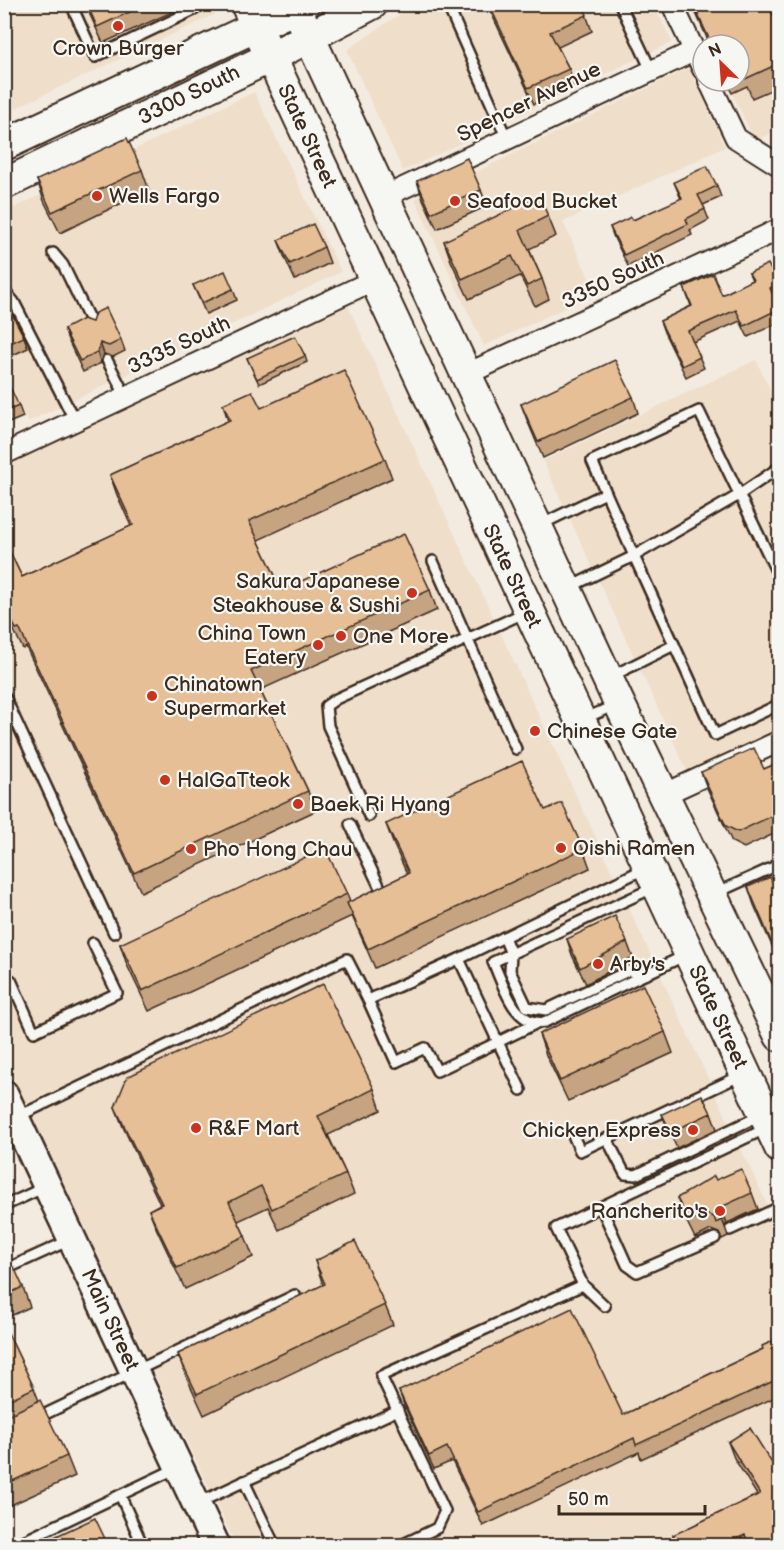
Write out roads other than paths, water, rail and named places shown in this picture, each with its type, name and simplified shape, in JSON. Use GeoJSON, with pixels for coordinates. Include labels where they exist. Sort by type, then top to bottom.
{"type":"FeatureCollection","features":[{"type":"Feature","properties":{"kind":"main road","name":"3300 South"},"geometry":{"type":"LineString","coordinates":[[4,184],[270,57],[372,4]]}},
{"type":"Feature","properties":{"kind":"main road","name":"3300 South"},"geometry":{"type":"LineString","coordinates":[[4,145],[251,16],[298,6]]}},
{"type":"Feature","properties":{"kind":"main road","name":"State Street"},"geometry":{"type":"LineString","coordinates":[[298,6],[309,36],[613,691],[712,895],[771,996],[780,1036]]}},
{"type":"Feature","properties":{"kind":"main road","name":"State Street"},"geometry":{"type":"LineString","coordinates":[[251,16],[771,1129]]}},
{"type":"Feature","properties":{"kind":"street"},"geometry":{"type":"LineString","coordinates":[[672,4],[691,45]]}},
{"type":"Feature","properties":{"kind":"street","name":"Spencer Avenue"},"geometry":{"type":"LineString","coordinates":[[384,197],[691,52]]}},
{"type":"Feature","properties":{"kind":"street"},"geometry":{"type":"LineString","coordinates":[[715,93],[736,138],[775,159]]}},
{"type":"Feature","properties":{"kind":"street","name":"3350 South"},"geometry":{"type":"LineString","coordinates":[[467,374],[780,230]]}},
{"type":"Feature","properties":{"kind":"street","name":"3335 South"},"geometry":{"type":"LineString","coordinates":[[4,454],[374,280]]}},
{"type":"Feature","properties":{"kind":"street"},"geometry":{"type":"LineString","coordinates":[[663,795],[780,741]]}},
{"type":"Feature","properties":{"kind":"street","name":"Main Street"},"geometry":{"type":"LineString","coordinates":[[10,1106],[216,1545]]}},
{"type":"Feature","properties":{"kind":"lane"},"geometry":{"type":"LineString","coordinates":[[71,4],[95,57],[194,9],[192,4]]}},
{"type":"Feature","properties":{"kind":"lane"},"geometry":{"type":"LineString","coordinates":[[447,4],[508,139]]}},
{"type":"Feature","properties":{"kind":"lane"},"geometry":{"type":"LineString","coordinates":[[620,4],[651,70]]}},
{"type":"Feature","properties":{"kind":"lane"},"geometry":{"type":"LineString","coordinates":[[53,252],[63,265],[93,327]]}},
{"type":"Feature","properties":{"kind":"lane"},"geometry":{"type":"LineString","coordinates":[[4,290],[14,302],[75,421]]}},
{"type":"Feature","properties":{"kind":"lane"},"geometry":{"type":"LineString","coordinates":[[107,360],[126,397]]}},
{"type":"Feature","properties":{"kind":"lane"},"geometry":{"type":"LineString","coordinates":[[780,579],[699,411],[592,461],[715,735],[780,704]]}},
{"type":"Feature","properties":{"kind":"lane"},"geometry":{"type":"LineString","coordinates":[[566,589],[634,556],[739,495],[780,467]]}},
{"type":"Feature","properties":{"kind":"lane"},"geometry":{"type":"LineString","coordinates":[[537,526],[606,493]]}},
{"type":"Feature","properties":{"kind":"lane"},"geometry":{"type":"LineString","coordinates":[[769,557],[780,552]]}},
{"type":"Feature","properties":{"kind":"lane"},"geometry":{"type":"LineString","coordinates":[[433,561],[516,749]]}},
{"type":"Feature","properties":{"kind":"lane"},"geometry":{"type":"LineString","coordinates":[[369,816],[328,726],[326,706],[344,695],[528,611]]}},
{"type":"Feature","properties":{"kind":"lane"},"geometry":{"type":"LineString","coordinates":[[579,721],[613,691],[674,645]]}},
{"type":"Feature","properties":{"kind":"lane"},"geometry":{"type":"LineString","coordinates":[[4,695],[114,933]]}},
{"type":"Feature","properties":{"kind":"lane"},"geometry":{"type":"LineString","coordinates":[[350,824],[382,892]]}},
{"type":"Feature","properties":{"kind":"lane"},"geometry":{"type":"LineString","coordinates":[[712,895],[780,864]]}},
{"type":"Feature","properties":{"kind":"lane"},"geometry":{"type":"LineString","coordinates":[[368,1000],[504,937],[652,877]]}},
{"type":"Feature","properties":{"kind":"lane"},"geometry":{"type":"LineString","coordinates":[[535,1024],[519,1014],[493,962],[652,877]]}},
{"type":"Feature","properties":{"kind":"lane"},"geometry":{"type":"LineString","coordinates":[[504,937],[511,954],[510,971],[527,1007],[535,1010],[546,1010],[628,971],[646,974]]}},
{"type":"Feature","properties":{"kind":"lane"},"geometry":{"type":"LineString","coordinates":[[11,980],[34,1032],[117,993],[93,943]]}},
{"type":"Feature","properties":{"kind":"lane"},"geometry":{"type":"LineString","coordinates":[[10,1106],[347,959],[396,1062],[425,1048],[437,1071],[689,954]]}},
{"type":"Feature","properties":{"kind":"lane"},"geometry":{"type":"LineString","coordinates":[[459,959],[521,1090]]}},
{"type":"Feature","properties":{"kind":"lane"},"geometry":{"type":"LineString","coordinates":[[572,1133],[580,1151],[745,1074]]}},
{"type":"Feature","properties":{"kind":"lane"},"geometry":{"type":"LineString","coordinates":[[607,1139],[625,1174],[636,1175],[771,1129]]}},
{"type":"Feature","properties":{"kind":"lane"},"geometry":{"type":"LineString","coordinates":[[605,1306],[583,1286],[556,1228],[771,1129]]}},
{"type":"Feature","properties":{"kind":"lane"},"geometry":{"type":"LineString","coordinates":[[4,1206],[48,1186]]}},
{"type":"Feature","properties":{"kind":"lane"},"geometry":{"type":"LineString","coordinates":[[601,1207],[627,1265],[637,1272],[715,1238]]}},
{"type":"Feature","properties":{"kind":"lane"},"geometry":{"type":"LineString","coordinates":[[730,1230],[780,1207]]}},
{"type":"Feature","properties":{"kind":"lane"},"geometry":{"type":"LineString","coordinates":[[4,1270],[72,1239]]}},
{"type":"Feature","properties":{"kind":"lane"},"geometry":{"type":"LineString","coordinates":[[399,1545],[437,1528],[445,1510],[381,1376],[583,1286]]}},
{"type":"Feature","properties":{"kind":"lane"},"geometry":{"type":"LineString","coordinates":[[25,1423],[295,1295]]}},
{"type":"Feature","properties":{"kind":"lane"},"geometry":{"type":"LineString","coordinates":[[196,1503],[398,1410]]}},
{"type":"Feature","properties":{"kind":"lane"},"geometry":{"type":"LineString","coordinates":[[14,1545],[179,1467]]}},
{"type":"Feature","properties":{"kind":"lane"},"geometry":{"type":"LineString","coordinates":[[244,1481],[275,1545]]}},
{"type":"Feature","properties":{"kind":"lane"},"geometry":{"type":"LineString","coordinates":[[120,1495],[143,1545]]}},
{"type":"Feature","properties":{"kind":"place","name":"Crown Burger"},"geometry":{"type":"Point","coordinates":[118,26]}},
{"type":"Feature","properties":{"kind":"place","name":"Wells Fargo"},"geometry":{"type":"Point","coordinates":[97,196]}},
{"type":"Feature","properties":{"kind":"place","name":"Seafood Bucket"},"geometry":{"type":"Point","coordinates":[455,201]}},
{"type":"Feature","properties":{"kind":"place","name":"Sakura Japanese Steakhouse & Sushi"},"geometry":{"type":"Point","coordinates":[412,593]}},
{"type":"Feature","properties":{"kind":"place","name":"One More"},"geometry":{"type":"Point","coordinates":[341,636]}},
{"type":"Feature","properties":{"kind":"place","name":"China Town Eatery"},"geometry":{"type":"Point","coordinates":[318,645]}},
{"type":"Feature","properties":{"kind":"place","name":"Chinatown Supermarket"},"geometry":{"type":"Point","coordinates":[152,696]}},
{"type":"Feature","properties":{"kind":"place","name":"Chinese Gate"},"geometry":{"type":"Point","coordinates":[535,731]}},
{"type":"Feature","properties":{"kind":"place","name":"HalGaTteok"},"geometry":{"type":"Point","coordinates":[165,780]}},
{"type":"Feature","properties":{"kind":"place","name":"Baek Ri Hyang"},"geometry":{"type":"Point","coordinates":[298,804]}},
{"type":"Feature","properties":{"kind":"place","name":"Oishi Ramen"},"geometry":{"type":"Point","coordinates":[561,848]}},
{"type":"Feature","properties":{"kind":"place","name":"Pho Hong Chau"},"geometry":{"type":"Point","coordinates":[191,849]}},
{"type":"Feature","properties":{"kind":"place","name":"Arby's"},"geometry":{"type":"Point","coordinates":[598,964]}},
{"type":"Feature","properties":{"kind":"place","name":"R&F Mart"},"geometry":{"type":"Point","coordinates":[196,1128]}},
{"type":"Feature","properties":{"kind":"place","name":"Chicken Express"},"geometry":{"type":"Point","coordinates":[693,1130]}},
{"type":"Feature","properties":{"kind":"place","name":"Rancherito's"},"geometry":{"type":"Point","coordinates":[720,1211]}}]}
